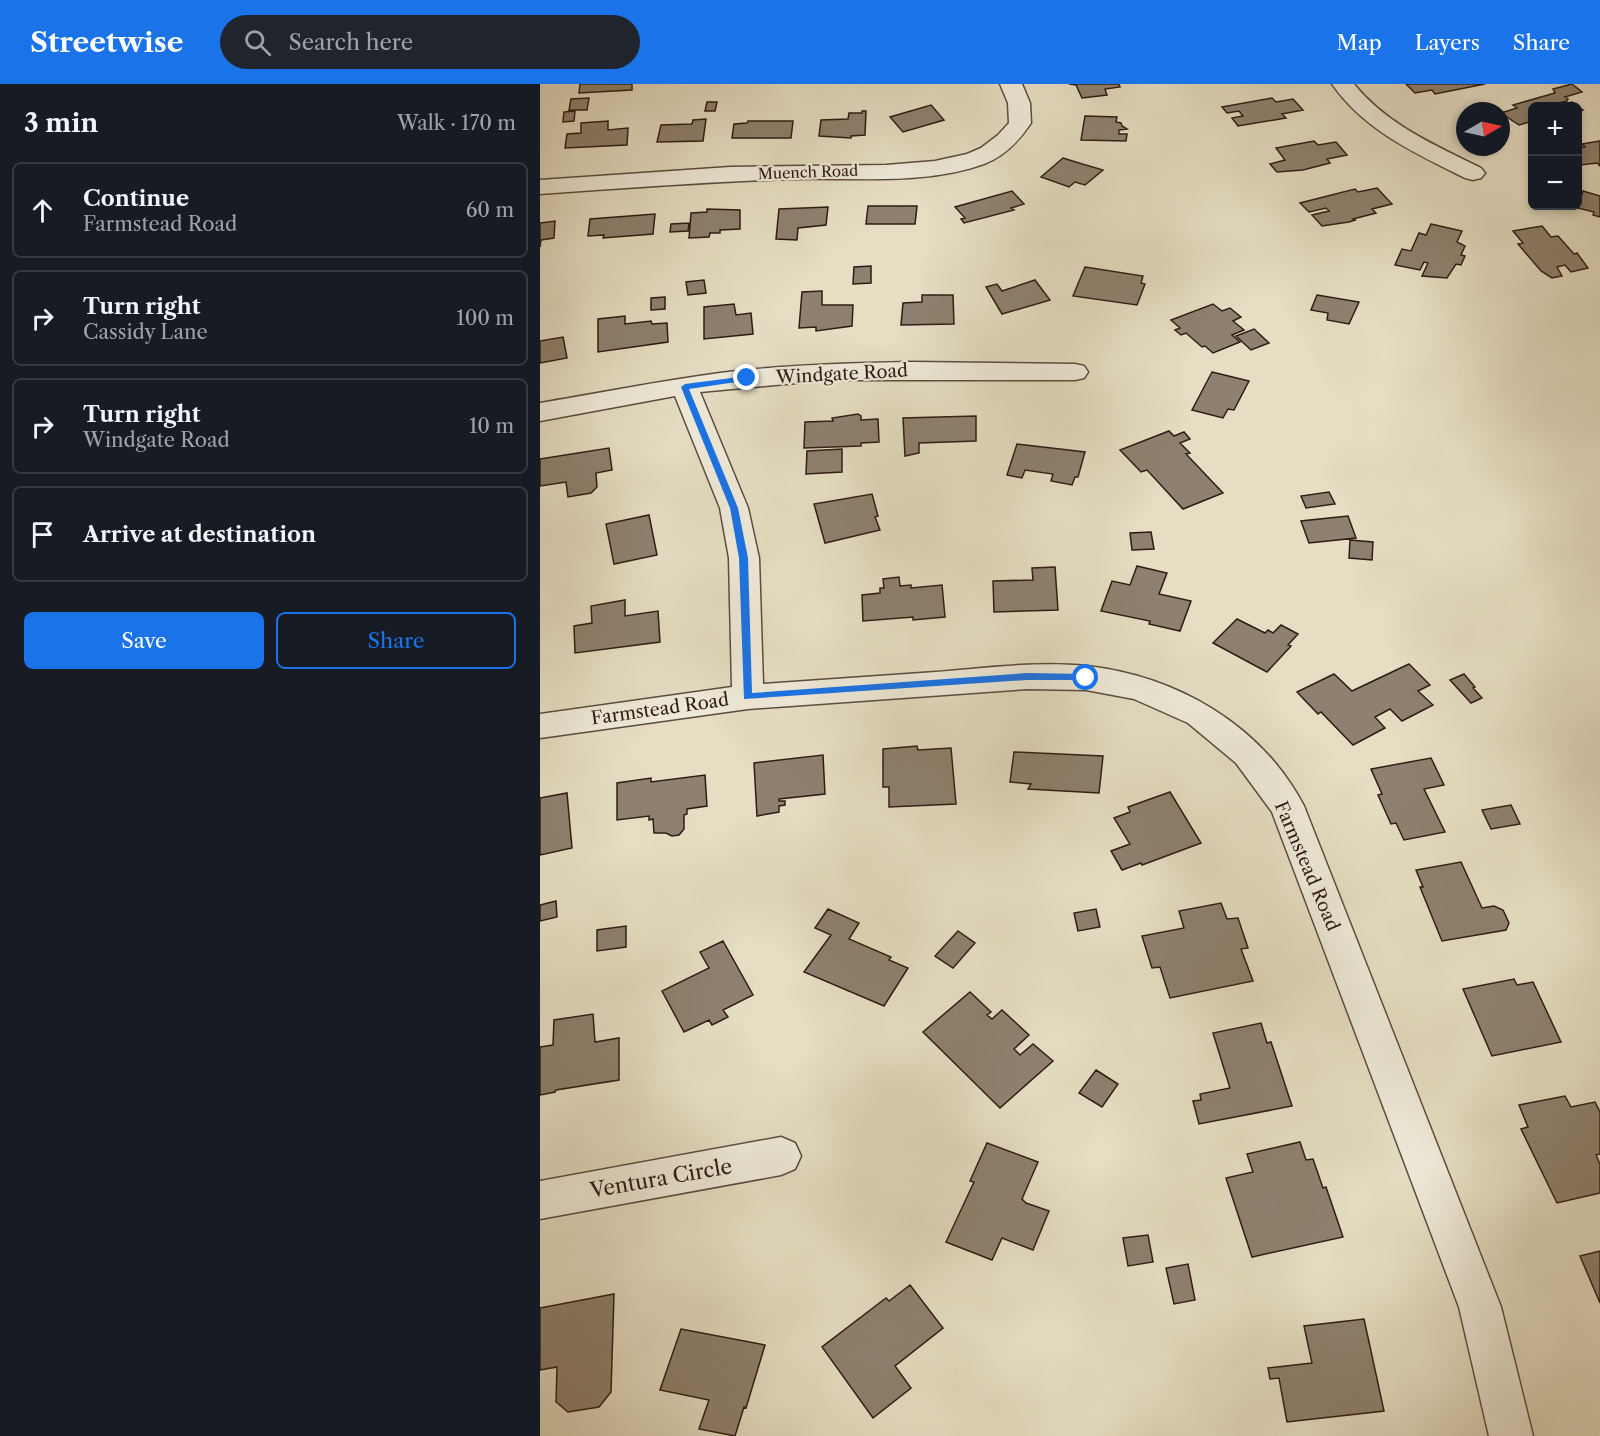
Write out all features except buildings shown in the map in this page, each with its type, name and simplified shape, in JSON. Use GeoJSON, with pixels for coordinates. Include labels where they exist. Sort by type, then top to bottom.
{"type":"FeatureCollection","features":[{"type":"Feature","properties":{"kind":"street","name":"Muench Road"},"geometry":{"type":"LineString","coordinates":[[540,187],[708,174],[946,166],[975,159],[1004,144],[1020,123],[1018,103],[1011,84]]}},
{"type":"Feature","properties":{"kind":"street"},"geometry":{"type":"LineString","coordinates":[[1343,84],[1352,98],[1372,117],[1400,135],[1473,173]]}},
{"type":"Feature","properties":{"kind":"street","name":"Windgate Road"},"geometry":{"type":"LineString","coordinates":[[540,412],[747,378],[864,370],[1075,372]]}},
{"type":"Feature","properties":{"kind":"street"},"geometry":{"type":"LineString","coordinates":[[685,387],[734,508],[744,558],[747,697]]}},
{"type":"Feature","properties":{"kind":"street","name":"Farmstead Road"},"geometry":{"type":"LineString","coordinates":[[540,726],[747,697],[1027,677],[1086,678],[1140,688],[1199,714],[1248,754],[1287,806],[1480,1307],[1510,1436]]}},
{"type":"Feature","properties":{"kind":"street","name":"Ventura Circle"},"geometry":{"type":"LineString","coordinates":[[540,1200],[781,1156]]}},
{"type":"Feature","properties":{"kind":"route"},"geometry":{"type":"LineString","coordinates":[[747,378],[685,387],[734,508],[744,558],[747,697],[1027,677],[1086,678]]}}]}
